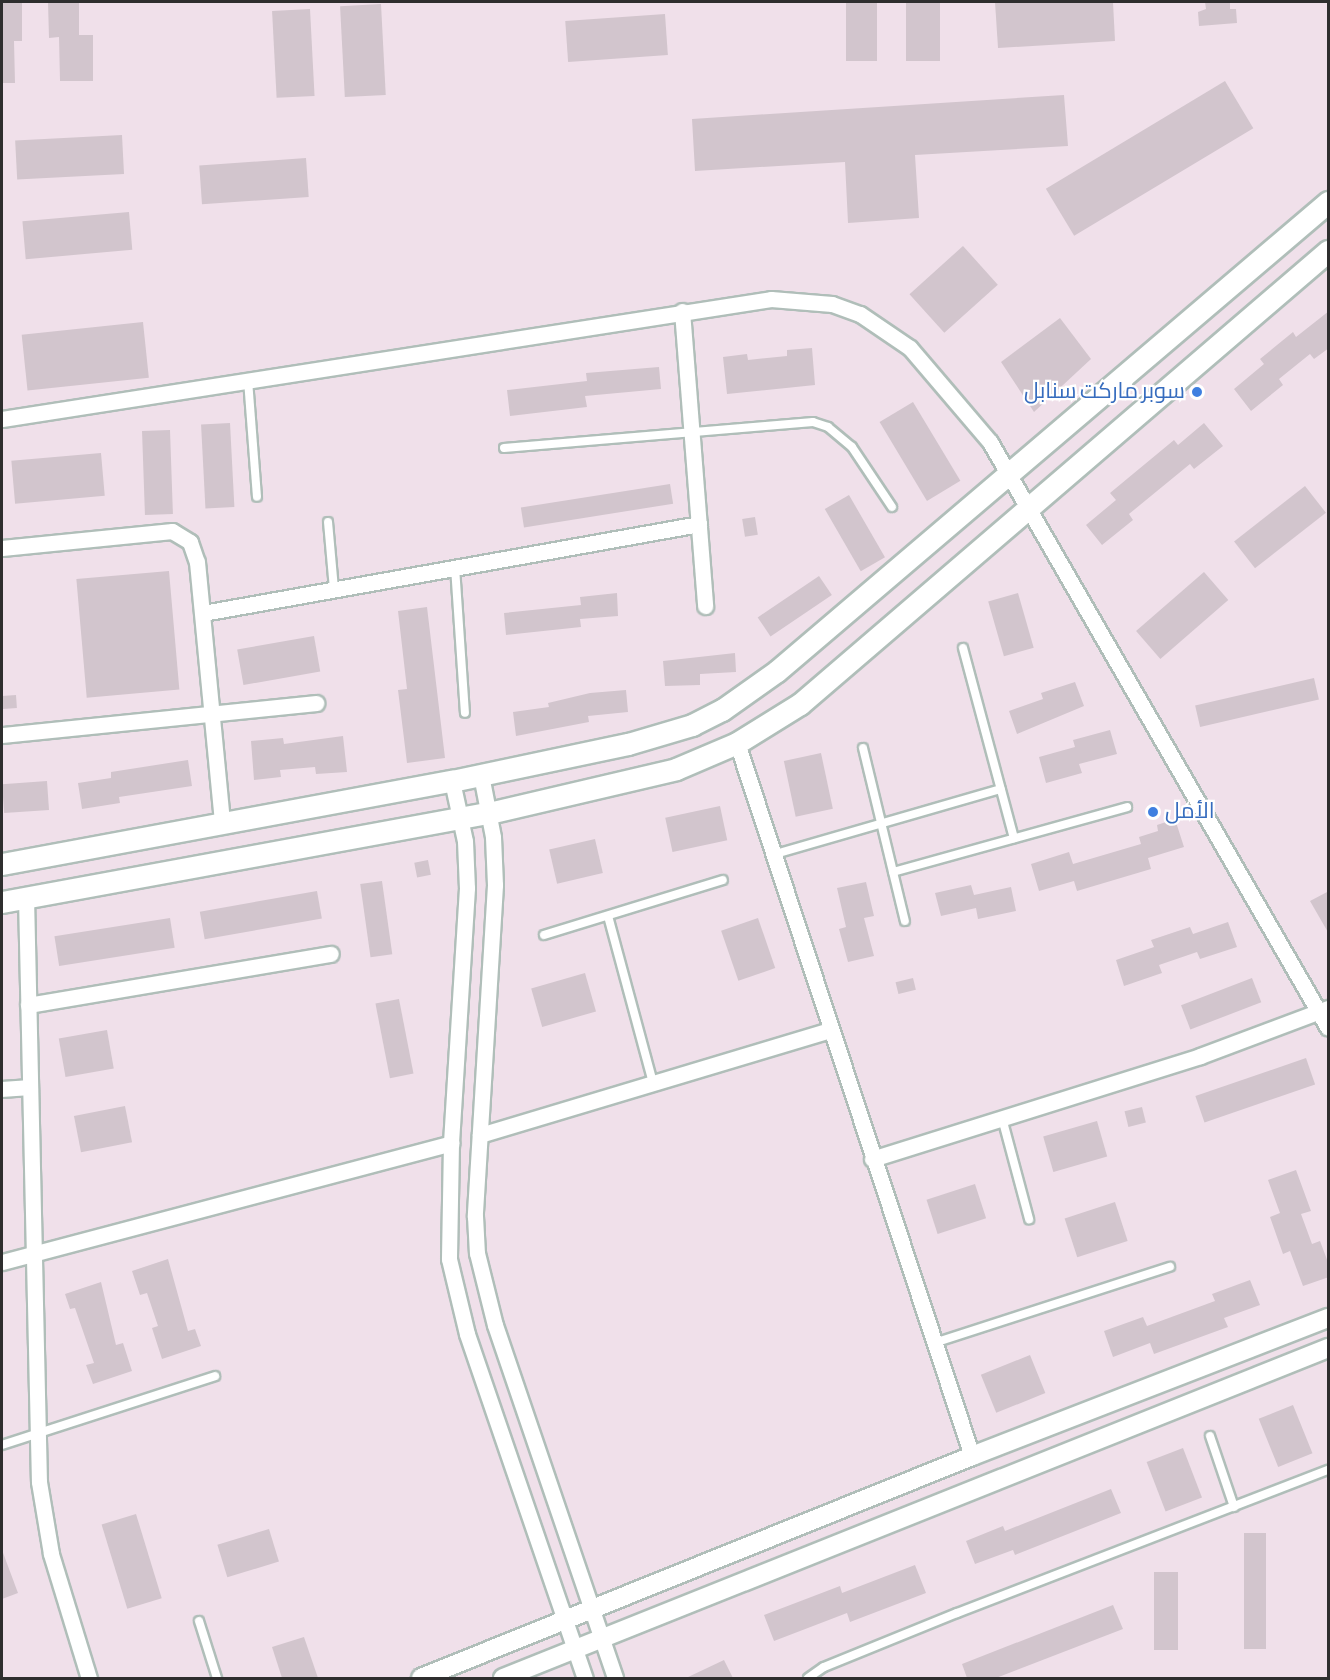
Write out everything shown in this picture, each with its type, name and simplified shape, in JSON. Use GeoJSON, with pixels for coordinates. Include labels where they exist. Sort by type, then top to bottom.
{"type":"FeatureCollection","features":[{"type":"Feature","properties":{"kind":"main road"},"geometry":{"type":"LineString","coordinates":[[2,864],[481,776],[661,736],[722,710],[777,671],[1329,202]]}},
{"type":"Feature","properties":{"kind":"main road"},"geometry":{"type":"LineString","coordinates":[[2,902],[489,813],[667,771],[737,743],[800,704],[1030,507],[1326,259]]}},
{"type":"Feature","properties":{"kind":"street"},"geometry":{"type":"LineString","coordinates":[[2,419],[682,311],[802,299],[860,314],[910,348],[990,442],[1011,474],[1324,1010],[1329,1028]]}},
{"type":"Feature","properties":{"kind":"street"},"geometry":{"type":"LineString","coordinates":[[682,311],[705,606]]}},
{"type":"Feature","properties":{"kind":"street"},"geometry":{"type":"LineString","coordinates":[[203,614],[699,524]]}},
{"type":"Feature","properties":{"kind":"street"},"geometry":{"type":"LineString","coordinates":[[2,548],[172,531],[190,542],[196,551],[222,823]]}},
{"type":"Feature","properties":{"kind":"street"},"geometry":{"type":"LineString","coordinates":[[2,735],[316,704]]}},
{"type":"Feature","properties":{"kind":"street"},"geometry":{"type":"LineString","coordinates":[[737,743],[829,1030],[972,1456]]}},
{"type":"Feature","properties":{"kind":"street"},"geometry":{"type":"LineString","coordinates":[[481,776],[489,813],[495,885],[475,1216],[484,1290],[615,1678]]}},
{"type":"Feature","properties":{"kind":"street"},"geometry":{"type":"LineString","coordinates":[[453,781],[461,818],[467,888],[447,1220],[456,1297],[585,1678]]}},
{"type":"Feature","properties":{"kind":"street"},"geometry":{"type":"LineString","coordinates":[[26,897],[38,1433],[45,1530],[89,1678]]}},
{"type":"Feature","properties":{"kind":"street"},"geometry":{"type":"LineString","coordinates":[[28,1005],[331,954]]}},
{"type":"Feature","properties":{"kind":"street"},"geometry":{"type":"LineString","coordinates":[[872,1159],[1230,1046],[1324,1010]]}},
{"type":"Feature","properties":{"kind":"street"},"geometry":{"type":"LineString","coordinates":[[480,1135],[829,1030]]}},
{"type":"Feature","properties":{"kind":"street"},"geometry":{"type":"LineString","coordinates":[[2,1089],[30,1087]]}},
{"type":"Feature","properties":{"kind":"street"},"geometry":{"type":"LineString","coordinates":[[2,1263],[34,1252],[451,1143]]}},
{"type":"Feature","properties":{"kind":"street"},"geometry":{"type":"LineString","coordinates":[[421,1678],[592,1612],[972,1456],[1329,1318]]}},
{"type":"Feature","properties":{"kind":"street"},"geometry":{"type":"LineString","coordinates":[[503,1678],[1329,1348]]}},
{"type":"Feature","properties":{"kind":"lane"},"geometry":{"type":"LineString","coordinates":[[248,380],[257,498]]}},
{"type":"Feature","properties":{"kind":"lane"},"geometry":{"type":"LineString","coordinates":[[504,448],[797,420],[828,427],[852,447],[892,507]]}},
{"type":"Feature","properties":{"kind":"lane"},"geometry":{"type":"LineString","coordinates":[[328,522],[334,589]]}},
{"type":"Feature","properties":{"kind":"lane"},"geometry":{"type":"LineString","coordinates":[[455,567],[465,713]]}},
{"type":"Feature","properties":{"kind":"lane"},"geometry":{"type":"LineString","coordinates":[[963,648],[1014,838]]}},
{"type":"Feature","properties":{"kind":"lane"},"geometry":{"type":"LineString","coordinates":[[863,748],[905,921]]}},
{"type":"Feature","properties":{"kind":"lane"},"geometry":{"type":"LineString","coordinates":[[772,855],[1001,789]]}},
{"type":"Feature","properties":{"kind":"lane"},"geometry":{"type":"LineString","coordinates":[[893,872],[1127,807]]}},
{"type":"Feature","properties":{"kind":"lane"},"geometry":{"type":"LineString","coordinates":[[544,935],[723,880]]}},
{"type":"Feature","properties":{"kind":"lane"},"geometry":{"type":"LineString","coordinates":[[608,916],[653,1083]]}},
{"type":"Feature","properties":{"kind":"lane"},"geometry":{"type":"LineString","coordinates":[[1002,1118],[1029,1219]]}},
{"type":"Feature","properties":{"kind":"lane"},"geometry":{"type":"LineString","coordinates":[[934,1343],[1170,1267]]}},
{"type":"Feature","properties":{"kind":"lane"},"geometry":{"type":"LineString","coordinates":[[2,1445],[215,1376]]}},
{"type":"Feature","properties":{"kind":"lane"},"geometry":{"type":"LineString","coordinates":[[1210,1436],[1234,1507]]}},
{"type":"Feature","properties":{"kind":"lane"},"geometry":{"type":"LineString","coordinates":[[808,1678],[844,1659],[1329,1470]]}},
{"type":"Feature","properties":{"kind":"lane"},"geometry":{"type":"LineString","coordinates":[[199,1621],[217,1678]]}},
{"type":"Feature","properties":{"kind":"building"},"geometry":{"type":"Polygon","coordinates":[[[2,2],[22,2],[22,41],[14,41],[15,83],[2,83],[2,2]]]}},
{"type":"Feature","properties":{"kind":"building"},"geometry":{"type":"Polygon","coordinates":[[[48,2],[79,2],[79,35],[93,35],[93,81],[60,81],[59,37],[49,38],[48,2]]]}},
{"type":"Feature","properties":{"kind":"building"},"geometry":{"type":"Polygon","coordinates":[[[846,2],[877,2],[877,61],[846,61],[846,2]]]}},
{"type":"Feature","properties":{"kind":"building"},"geometry":{"type":"Polygon","coordinates":[[[906,2],[940,2],[940,61],[906,61],[906,2]]]}},
{"type":"Feature","properties":{"kind":"building"},"geometry":{"type":"Polygon","coordinates":[[[995,2],[1113,2],[1115,41],[998,48],[995,2]]]}},
{"type":"Feature","properties":{"kind":"building"},"geometry":{"type":"Polygon","coordinates":[[[1205,2],[1230,2],[1230,9],[1236,9],[1237,23],[1199,26],[1198,12],[1206,9],[1205,2]]]}},
{"type":"Feature","properties":{"kind":"building"},"geometry":{"type":"Polygon","coordinates":[[[381,4],[386,95],[345,97],[340,6],[381,4]]]}},
{"type":"Feature","properties":{"kind":"building"},"geometry":{"type":"Polygon","coordinates":[[[310,9],[315,96],[277,98],[272,11],[310,9]]]}},
{"type":"Feature","properties":{"kind":"building"},"geometry":{"type":"Polygon","coordinates":[[[665,14],[668,55],[568,62],[565,21],[665,14]]]}},
{"type":"Feature","properties":{"kind":"building"},"geometry":{"type":"Polygon","coordinates":[[[1225,81],[1253,128],[1074,236],[1046,189],[1225,81]]]}},
{"type":"Feature","properties":{"kind":"building"},"geometry":{"type":"Polygon","coordinates":[[[1064,95],[1068,146],[915,155],[919,218],[848,223],[845,162],[695,171],[692,119],[1064,95]]]}},
{"type":"Feature","properties":{"kind":"building"},"geometry":{"type":"Polygon","coordinates":[[[122,135],[124,174],[17,180],[15,141],[122,135]]]}},
{"type":"Feature","properties":{"kind":"building"},"geometry":{"type":"Polygon","coordinates":[[[306,158],[309,197],[202,204],[199,165],[306,158]]]}},
{"type":"Feature","properties":{"kind":"building"},"geometry":{"type":"Polygon","coordinates":[[[129,212],[132,250],[26,259],[22,221],[129,212]]]}},
{"type":"Feature","properties":{"kind":"building"},"geometry":{"type":"Polygon","coordinates":[[[963,246],[998,285],[944,333],[909,294],[963,246]]]}},
{"type":"Feature","properties":{"kind":"building"},"geometry":{"type":"Polygon","coordinates":[[[1329,311],[1329,348],[1314,359],[1310,354],[1279,379],[1283,385],[1251,411],[1234,389],[1264,364],[1260,359],[1293,332],[1296,337],[1329,311]]]}},
{"type":"Feature","properties":{"kind":"building"},"geometry":{"type":"Polygon","coordinates":[[[1060,318],[1091,359],[1034,412],[1001,362],[1060,318]]]}},
{"type":"Feature","properties":{"kind":"building"},"geometry":{"type":"Polygon","coordinates":[[[143,322],[149,378],[28,390],[22,335],[143,322]]]}},
{"type":"Feature","properties":{"kind":"building"},"geometry":{"type":"Polygon","coordinates":[[[812,348],[815,385],[727,394],[723,357],[747,354],[748,360],[787,356],[787,350],[812,348]]]}},
{"type":"Feature","properties":{"kind":"building"},"geometry":{"type":"Polygon","coordinates":[[[659,367],[661,389],[585,396],[587,407],[510,416],[507,390],[587,381],[586,373],[659,367]]]}},
{"type":"Feature","properties":{"kind":"building"},"geometry":{"type":"Polygon","coordinates":[[[913,402],[960,481],[927,501],[880,422],[913,402]]]}},
{"type":"Feature","properties":{"kind":"building"},"geometry":{"type":"Polygon","coordinates":[[[230,423],[234,507],[205,508],[201,425],[230,423]]]}},
{"type":"Feature","properties":{"kind":"building"},"geometry":{"type":"Polygon","coordinates":[[[1204,423],[1223,446],[1194,469],[1190,464],[1129,514],[1133,520],[1102,545],[1086,525],[1116,500],[1110,493],[1174,440],[1178,445],[1204,423]]]}},
{"type":"Feature","properties":{"kind":"building"},"geometry":{"type":"Polygon","coordinates":[[[170,430],[173,514],[145,515],[142,431],[170,430]]]}},
{"type":"Feature","properties":{"kind":"building"},"geometry":{"type":"Polygon","coordinates":[[[101,453],[105,496],[15,504],[11,461],[101,453]]]}},
{"type":"Feature","properties":{"kind":"building"},"geometry":{"type":"Polygon","coordinates":[[[670,484],[673,504],[524,527],[521,508],[670,484]]]}},
{"type":"Feature","properties":{"kind":"building"},"geometry":{"type":"Polygon","coordinates":[[[1305,486],[1326,513],[1255,568],[1234,541],[1305,486]]]}},
{"type":"Feature","properties":{"kind":"building"},"geometry":{"type":"Polygon","coordinates":[[[849,495],[885,557],[861,571],[825,509],[849,495]]]}},
{"type":"Feature","properties":{"kind":"building"},"geometry":{"type":"Polygon","coordinates":[[[755,517],[758,535],[745,537],[742,519],[755,517]]]}},
{"type":"Feature","properties":{"kind":"building"},"geometry":{"type":"Polygon","coordinates":[[[169,571],[179,690],[87,698],[76,579],[169,571]]]}},
{"type":"Feature","properties":{"kind":"building"},"geometry":{"type":"Polygon","coordinates":[[[1204,572],[1228,600],[1160,659],[1136,631],[1204,572]]]}},
{"type":"Feature","properties":{"kind":"building"},"geometry":{"type":"Polygon","coordinates":[[[819,576],[832,595],[771,636],[758,617],[819,576]]]}},
{"type":"Feature","properties":{"kind":"building"},"geometry":{"type":"Polygon","coordinates":[[[617,593],[618,616],[580,619],[581,627],[506,635],[504,613],[581,605],[580,597],[617,593]]]}},
{"type":"Feature","properties":{"kind":"building"},"geometry":{"type":"Polygon","coordinates":[[[1018,593],[1034,648],[1004,656],[988,602],[1018,593]]]}},
{"type":"Feature","properties":{"kind":"building"},"geometry":{"type":"Polygon","coordinates":[[[427,607],[445,758],[407,763],[398,690],[407,689],[398,611],[427,607]]]}},
{"type":"Feature","properties":{"kind":"building"},"geometry":{"type":"Polygon","coordinates":[[[314,636],[320,671],[243,685],[237,650],[314,636]]]}},
{"type":"Feature","properties":{"kind":"building"},"geometry":{"type":"Polygon","coordinates":[[[735,653],[736,672],[700,674],[700,685],[665,686],[663,661],[735,653]]]}},
{"type":"Feature","properties":{"kind":"building"},"geometry":{"type":"Polygon","coordinates":[[[1314,678],[1319,699],[1200,727],[1195,705],[1314,678]]]}},
{"type":"Feature","properties":{"kind":"building"},"geometry":{"type":"Polygon","coordinates":[[[1075,682],[1084,706],[1017,734],[1009,711],[1043,699],[1041,693],[1075,682]]]}},
{"type":"Feature","properties":{"kind":"building"},"geometry":{"type":"Polygon","coordinates":[[[626,690],[628,712],[588,716],[589,722],[516,736],[513,712],[549,707],[548,703],[590,693],[626,690]]]}},
{"type":"Feature","properties":{"kind":"building"},"geometry":{"type":"Polygon","coordinates":[[[16,695],[17,708],[3,709],[2,696],[16,695]]]}},
{"type":"Feature","properties":{"kind":"building"},"geometry":{"type":"Polygon","coordinates":[[[1110,730],[1117,754],[1079,764],[1082,773],[1046,783],[1039,757],[1075,747],[1073,740],[1110,730]]]}},
{"type":"Feature","properties":{"kind":"building"},"geometry":{"type":"Polygon","coordinates":[[[343,736],[347,772],[316,774],[315,767],[280,770],[281,777],[254,780],[251,741],[283,738],[284,744],[343,736]]]}},
{"type":"Feature","properties":{"kind":"building"},"geometry":{"type":"Polygon","coordinates":[[[821,753],[833,809],[796,817],[784,761],[821,753]]]}},
{"type":"Feature","properties":{"kind":"building"},"geometry":{"type":"Polygon","coordinates":[[[188,760],[192,786],[119,797],[120,803],[82,809],[78,783],[111,778],[111,772],[188,760]]]}},
{"type":"Feature","properties":{"kind":"building"},"geometry":{"type":"Polygon","coordinates":[[[47,781],[49,810],[4,813],[2,784],[47,781]]]}},
{"type":"Feature","properties":{"kind":"building"},"geometry":{"type":"Polygon","coordinates":[[[720,806],[727,840],[673,852],[665,818],[720,806]]]}},
{"type":"Feature","properties":{"kind":"building"},"geometry":{"type":"Polygon","coordinates":[[[1175,819],[1184,847],[1148,858],[1151,869],[1077,891],[1074,881],[1039,891],[1031,864],[1069,852],[1073,864],[1141,844],[1139,837],[1158,831],[1157,825],[1175,819]]]}},
{"type":"Feature","properties":{"kind":"building"},"geometry":{"type":"Polygon","coordinates":[[[595,839],[603,873],[557,884],[549,850],[595,839]]]}},
{"type":"Feature","properties":{"kind":"building"},"geometry":{"type":"Polygon","coordinates":[[[428,860],[431,875],[417,877],[414,863],[428,860]]]}},
{"type":"Feature","properties":{"kind":"building"},"geometry":{"type":"Polygon","coordinates":[[[382,881],[392,954],[371,957],[360,884],[382,881]]]}},
{"type":"Feature","properties":{"kind":"building"},"geometry":{"type":"Polygon","coordinates":[[[866,882],[874,916],[864,918],[874,956],[848,962],[839,929],[846,927],[837,888],[866,882]]]}},
{"type":"Feature","properties":{"kind":"building"},"geometry":{"type":"Polygon","coordinates":[[[971,885],[974,895],[1011,887],[1016,911],[978,919],[976,908],[941,916],[935,893],[971,885]]]}},
{"type":"Feature","properties":{"kind":"building"},"geometry":{"type":"Polygon","coordinates":[[[317,891],[322,919],[205,939],[200,912],[317,891]]]}},
{"type":"Feature","properties":{"kind":"building"},"geometry":{"type":"Polygon","coordinates":[[[1329,891],[1329,934],[1310,901],[1329,891]]]}},
{"type":"Feature","properties":{"kind":"building"},"geometry":{"type":"Polygon","coordinates":[[[170,918],[175,948],[59,966],[54,936],[170,918]]]}},
{"type":"Feature","properties":{"kind":"building"},"geometry":{"type":"Polygon","coordinates":[[[758,918],[775,968],[738,981],[721,931],[758,918]]]}},
{"type":"Feature","properties":{"kind":"building"},"geometry":{"type":"Polygon","coordinates":[[[1228,922],[1237,947],[1200,959],[1197,952],[1159,965],[1162,973],[1124,986],[1116,960],[1154,947],[1151,940],[1190,927],[1193,934],[1228,922]]]}},
{"type":"Feature","properties":{"kind":"building"},"geometry":{"type":"Polygon","coordinates":[[[585,973],[596,1011],[542,1027],[531,988],[585,973]]]}},
{"type":"Feature","properties":{"kind":"building"},"geometry":{"type":"Polygon","coordinates":[[[913,978],[916,990],[898,994],[896,982],[913,978]]]}},
{"type":"Feature","properties":{"kind":"building"},"geometry":{"type":"Polygon","coordinates":[[[1252,978],[1261,1002],[1190,1030],[1181,1005],[1252,978]]]}},
{"type":"Feature","properties":{"kind":"building"},"geometry":{"type":"Polygon","coordinates":[[[399,999],[414,1074],[390,1078],[375,1004],[399,999]]]}},
{"type":"Feature","properties":{"kind":"building"},"geometry":{"type":"Polygon","coordinates":[[[107,1030],[114,1068],[66,1077],[59,1039],[107,1030]]]}},
{"type":"Feature","properties":{"kind":"building"},"geometry":{"type":"Polygon","coordinates":[[[1306,1058],[1315,1084],[1204,1123],[1195,1096],[1306,1058]]]}},
{"type":"Feature","properties":{"kind":"building"},"geometry":{"type":"Polygon","coordinates":[[[125,1106],[132,1142],[81,1152],[74,1116],[125,1106]]]}},
{"type":"Feature","properties":{"kind":"building"},"geometry":{"type":"Polygon","coordinates":[[[1142,1107],[1146,1123],[1128,1127],[1125,1111],[1142,1107]]]}},
{"type":"Feature","properties":{"kind":"building"},"geometry":{"type":"Polygon","coordinates":[[[1097,1121],[1107,1157],[1053,1172],[1043,1136],[1097,1121]]]}},
{"type":"Feature","properties":{"kind":"building"},"geometry":{"type":"Polygon","coordinates":[[[1296,1170],[1311,1211],[1301,1214],[1312,1244],[1320,1241],[1329,1265],[1329,1277],[1303,1286],[1290,1251],[1283,1254],[1270,1217],[1280,1213],[1268,1180],[1296,1170]]]}},
{"type":"Feature","properties":{"kind":"building"},"geometry":{"type":"Polygon","coordinates":[[[975,1184],[986,1218],[938,1234],[926,1200],[975,1184]]]}},
{"type":"Feature","properties":{"kind":"building"},"geometry":{"type":"Polygon","coordinates":[[[1115,1202],[1128,1241],[1077,1257],[1065,1218],[1115,1202]]]}},
{"type":"Feature","properties":{"kind":"building"},"geometry":{"type":"Polygon","coordinates":[[[168,1259],[188,1331],[195,1329],[201,1346],[162,1359],[152,1328],[158,1326],[147,1293],[140,1295],[132,1271],[168,1259]]]}},
{"type":"Feature","properties":{"kind":"building"},"geometry":{"type":"Polygon","coordinates":[[[1250,1280],[1260,1305],[1224,1318],[1228,1327],[1154,1354],[1150,1343],[1113,1357],[1104,1331],[1143,1317],[1147,1326],[1215,1301],[1212,1294],[1250,1280]]]}},
{"type":"Feature","properties":{"kind":"building"},"geometry":{"type":"Polygon","coordinates":[[[101,1282],[116,1345],[123,1343],[132,1371],[93,1384],[86,1365],[94,1363],[75,1308],[70,1309],[65,1294],[101,1282]]]}},
{"type":"Feature","properties":{"kind":"building"},"geometry":{"type":"Polygon","coordinates":[[[1030,1355],[1045,1393],[996,1413],[981,1375],[1030,1355]]]}},
{"type":"Feature","properties":{"kind":"building"},"geometry":{"type":"Polygon","coordinates":[[[1293,1405],[1312,1453],[1278,1467],[1259,1419],[1293,1405]]]}},
{"type":"Feature","properties":{"kind":"building"},"geometry":{"type":"Polygon","coordinates":[[[1183,1448],[1202,1497],[1166,1511],[1147,1462],[1183,1448]]]}},
{"type":"Feature","properties":{"kind":"building"},"geometry":{"type":"Polygon","coordinates":[[[1111,1489],[1121,1513],[1015,1555],[1013,1550],[975,1564],[966,1541],[1003,1526],[1005,1531],[1111,1489]]]}},
{"type":"Feature","properties":{"kind":"building"},"geometry":{"type":"Polygon","coordinates":[[[136,1514],[162,1598],[127,1609],[102,1525],[136,1514]]]}},
{"type":"Feature","properties":{"kind":"building"},"geometry":{"type":"Polygon","coordinates":[[[269,1529],[279,1562],[227,1577],[217,1545],[269,1529]]]}},
{"type":"Feature","properties":{"kind":"building"},"geometry":{"type":"Polygon","coordinates":[[[1244,1533],[1266,1533],[1266,1649],[1244,1649],[1244,1533]]]}},
{"type":"Feature","properties":{"kind":"building"},"geometry":{"type":"Polygon","coordinates":[[[2,1550],[18,1593],[2,1599],[2,1550]]]}},
{"type":"Feature","properties":{"kind":"building"},"geometry":{"type":"Polygon","coordinates":[[[915,1565],[926,1593],[850,1622],[847,1613],[774,1641],[764,1615],[840,1586],[842,1593],[915,1565]]]}},
{"type":"Feature","properties":{"kind":"building"},"geometry":{"type":"Polygon","coordinates":[[[1154,1572],[1178,1572],[1178,1650],[1154,1650],[1154,1572]]]}},
{"type":"Feature","properties":{"kind":"building"},"geometry":{"type":"Polygon","coordinates":[[[1113,1605],[1123,1629],[996,1678],[967,1678],[962,1664],[1113,1605]]]}},
{"type":"Feature","properties":{"kind":"building"},"geometry":{"type":"Polygon","coordinates":[[[304,1637],[318,1678],[282,1678],[272,1647],[304,1637]]]}},
{"type":"Feature","properties":{"kind":"building"},"geometry":{"type":"Polygon","coordinates":[[[724,1660],[733,1678],[686,1678],[724,1660]]]}},
{"type":"Feature","properties":{"kind":"place","name":"سوبر ماركت سنابل"},"geometry":{"type":"Point","coordinates":[1197,392]}},
{"type":"Feature","properties":{"kind":"place","name":"الأمل"},"geometry":{"type":"Point","coordinates":[1153,812]}}]}
